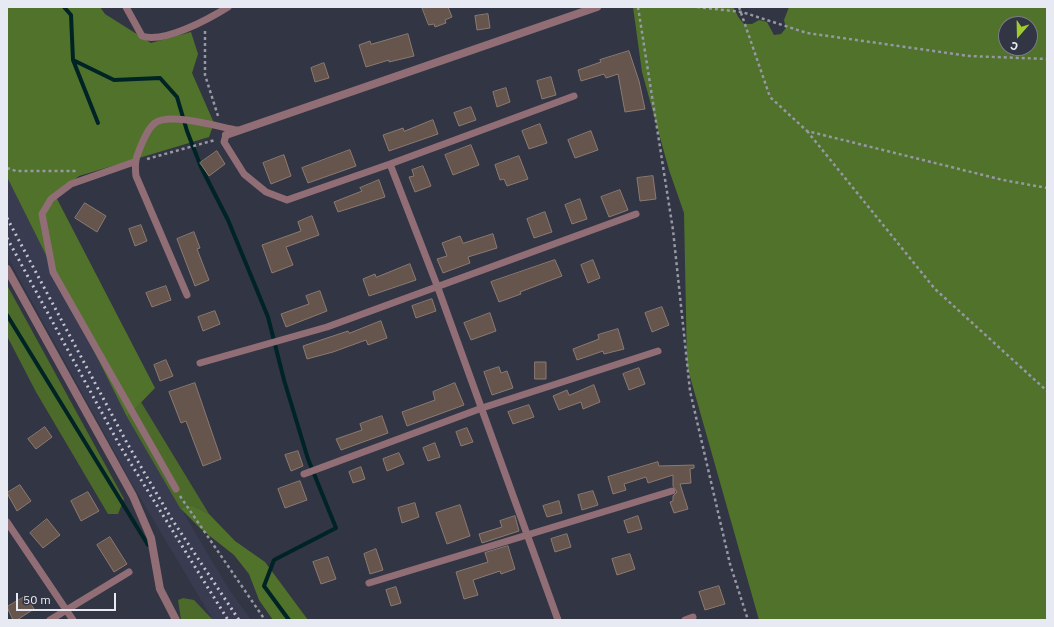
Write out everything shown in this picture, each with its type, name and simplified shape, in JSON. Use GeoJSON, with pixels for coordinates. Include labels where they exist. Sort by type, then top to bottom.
{"type":"FeatureCollection","features":[{"type":"Feature","properties":{"kind":"street"},"geometry":{"type":"LineString","coordinates":[[222,134],[597,7]]}},
{"type":"Feature","properties":{"kind":"street"},"geometry":{"type":"LineString","coordinates":[[7,269],[133,496],[151,538],[160,589],[176,620]]}},
{"type":"Feature","properties":{"kind":"lane"},"geometry":{"type":"LineString","coordinates":[[126,7],[142,36],[148,38],[159,37],[206,21],[228,7]]}},
{"type":"Feature","properties":{"kind":"lane"},"geometry":{"type":"LineString","coordinates":[[187,295],[136,176],[134,162],[150,128],[156,122],[174,119],[187,121],[222,134],[224,142],[244,174],[266,192],[287,200],[390,164],[574,96]]}},
{"type":"Feature","properties":{"kind":"lane"},"geometry":{"type":"LineString","coordinates":[[134,162],[71,184],[51,199],[42,214],[53,272],[176,489]]}},
{"type":"Feature","properties":{"kind":"lane"},"geometry":{"type":"LineString","coordinates":[[390,164],[438,288],[558,620]]}},
{"type":"Feature","properties":{"kind":"lane"},"geometry":{"type":"LineString","coordinates":[[200,363],[327,327],[438,288],[636,214]]}},
{"type":"Feature","properties":{"kind":"lane"},"geometry":{"type":"LineString","coordinates":[[304,474],[482,408],[658,351]]}},
{"type":"Feature","properties":{"kind":"lane"},"geometry":{"type":"LineString","coordinates":[[369,583],[526,534],[672,491]]}},
{"type":"Feature","properties":{"kind":"lane"},"geometry":{"type":"LineString","coordinates":[[7,523],[73,620]]}},
{"type":"Feature","properties":{"kind":"lane"},"geometry":{"type":"LineString","coordinates":[[50,620],[129,572]]}},
{"type":"Feature","properties":{"kind":"lane"},"geometry":{"type":"LineString","coordinates":[[685,620],[693,617]]}},
{"type":"Feature","properties":{"kind":"path"},"geometry":{"type":"LineString","coordinates":[[638,7],[673,230],[690,391],[730,564],[748,620]]}},
{"type":"Feature","properties":{"kind":"path"},"geometry":{"type":"LineString","coordinates":[[697,7],[742,12],[807,33],[969,56],[1047,59]]}},
{"type":"Feature","properties":{"kind":"path"},"geometry":{"type":"LineString","coordinates":[[739,7],[742,12],[770,97],[806,131],[935,289],[1047,391]]}},
{"type":"Feature","properties":{"kind":"path"},"geometry":{"type":"LineString","coordinates":[[134,162],[222,134],[205,75],[204,51],[206,21]]}},
{"type":"Feature","properties":{"kind":"path"},"geometry":{"type":"LineString","coordinates":[[806,131],[1003,180],[1047,188]]}},
{"type":"Feature","properties":{"kind":"path"},"geometry":{"type":"LineString","coordinates":[[7,168],[16,171],[82,170]]}},
{"type":"Feature","properties":{"kind":"path"},"geometry":{"type":"LineString","coordinates":[[176,489],[265,620]]}},
{"type":"Feature","properties":{"kind":"shaded area"},"geometry":{"type":"Polygon","coordinates":[[[7,177],[127,417],[228,588],[251,620],[213,620],[132,484],[7,256],[7,177]]]}},
{"type":"Feature","properties":{"kind":"green space"},"geometry":{"type":"Polygon","coordinates":[[[7,7],[100,7],[105,14],[151,43],[191,32],[198,54],[192,73],[214,123],[209,137],[79,176],[55,195],[155,388],[127,417],[7,177],[7,7]]]}},
{"type":"Feature","properties":{"kind":"green space"},"geometry":{"type":"Polygon","coordinates":[[[633,7],[733,7],[744,24],[752,24],[759,20],[767,22],[774,35],[781,34],[786,28],[784,20],[789,7],[1047,7],[1047,620],[759,620],[687,366],[684,213],[669,170],[642,72],[633,7]]]}},
{"type":"Feature","properties":{"kind":"green space"},"geometry":{"type":"Polygon","coordinates":[[[7,285],[124,499],[118,514],[108,514],[36,392],[7,336],[7,285]]]}},
{"type":"Feature","properties":{"kind":"green space"},"geometry":{"type":"Polygon","coordinates":[[[141,402],[209,514],[192,505],[180,508],[127,417],[141,402]]]}},
{"type":"Feature","properties":{"kind":"green space"},"geometry":{"type":"Polygon","coordinates":[[[192,505],[209,514],[235,541],[265,562],[308,620],[273,620],[259,600],[249,574],[234,555],[201,529],[180,508],[192,505]]]}},
{"type":"Feature","properties":{"kind":"green space"},"geometry":{"type":"Polygon","coordinates":[[[183,598],[194,600],[213,620],[181,620],[178,600],[183,598]]]}},
{"type":"Feature","properties":{"kind":"building"},"geometry":{"type":"Polygon","coordinates":[[[422,7],[448,7],[452,17],[445,20],[446,23],[435,27],[434,24],[429,25],[422,7]]]}},
{"type":"Feature","properties":{"kind":"building"},"geometry":{"type":"Polygon","coordinates":[[[488,14],[490,28],[477,30],[475,16],[488,14]]]}},
{"type":"Feature","properties":{"kind":"building"},"geometry":{"type":"Polygon","coordinates":[[[408,34],[414,56],[389,62],[389,60],[366,67],[359,45],[370,41],[371,44],[408,34]]]}},
{"type":"Feature","properties":{"kind":"building"},"geometry":{"type":"Polygon","coordinates":[[[629,51],[639,81],[645,109],[625,112],[618,74],[606,78],[604,74],[581,81],[578,70],[601,62],[600,60],[629,51]]]}},
{"type":"Feature","properties":{"kind":"building"},"geometry":{"type":"Polygon","coordinates":[[[324,63],[329,78],[315,82],[311,68],[324,63]]]}},
{"type":"Feature","properties":{"kind":"building"},"geometry":{"type":"Polygon","coordinates":[[[551,77],[556,95],[542,99],[537,81],[551,77]]]}},
{"type":"Feature","properties":{"kind":"building"},"geometry":{"type":"Polygon","coordinates":[[[506,88],[510,102],[497,107],[493,92],[506,88]]]}},
{"type":"Feature","properties":{"kind":"building"},"geometry":{"type":"Polygon","coordinates":[[[471,107],[476,120],[459,126],[454,113],[471,107]]]}},
{"type":"Feature","properties":{"kind":"building"},"geometry":{"type":"Polygon","coordinates":[[[433,120],[438,134],[389,151],[383,135],[403,128],[404,131],[433,120]]]}},
{"type":"Feature","properties":{"kind":"building"},"geometry":{"type":"Polygon","coordinates":[[[540,124],[547,143],[529,149],[522,131],[540,124]]]}},
{"type":"Feature","properties":{"kind":"building"},"geometry":{"type":"Polygon","coordinates":[[[591,131],[598,150],[575,158],[568,140],[591,131]]]}},
{"type":"Feature","properties":{"kind":"building"},"geometry":{"type":"Polygon","coordinates":[[[471,145],[479,165],[453,175],[445,155],[471,145]]]}},
{"type":"Feature","properties":{"kind":"building"},"geometry":{"type":"Polygon","coordinates":[[[350,150],[356,166],[308,183],[302,168],[350,150]]]}},
{"type":"Feature","properties":{"kind":"building"},"geometry":{"type":"Polygon","coordinates":[[[217,151],[225,164],[209,176],[200,163],[217,151]]]}},
{"type":"Feature","properties":{"kind":"building"},"geometry":{"type":"Polygon","coordinates":[[[284,155],[291,176],[271,184],[263,163],[284,155]]]}},
{"type":"Feature","properties":{"kind":"building"},"geometry":{"type":"Polygon","coordinates":[[[519,156],[528,179],[507,186],[504,179],[500,180],[495,165],[519,156]]]}},
{"type":"Feature","properties":{"kind":"building"},"geometry":{"type":"Polygon","coordinates":[[[423,166],[431,186],[415,192],[409,177],[414,176],[412,170],[423,166]]]}},
{"type":"Feature","properties":{"kind":"building"},"geometry":{"type":"Polygon","coordinates":[[[653,176],[656,199],[640,201],[637,178],[653,176]]]}},
{"type":"Feature","properties":{"kind":"building"},"geometry":{"type":"Polygon","coordinates":[[[379,180],[385,197],[338,212],[334,202],[362,191],[360,188],[379,180]]]}},
{"type":"Feature","properties":{"kind":"building"},"geometry":{"type":"Polygon","coordinates":[[[620,190],[628,210],[609,217],[601,197],[620,190]]]}},
{"type":"Feature","properties":{"kind":"building"},"geometry":{"type":"Polygon","coordinates":[[[580,199],[587,219],[572,224],[565,205],[580,199]]]}},
{"type":"Feature","properties":{"kind":"building"},"geometry":{"type":"Polygon","coordinates":[[[85,203],[106,216],[97,232],[75,218],[85,203]]]}},
{"type":"Feature","properties":{"kind":"building"},"geometry":{"type":"Polygon","coordinates":[[[545,212],[552,232],[534,238],[527,219],[545,212]]]}},
{"type":"Feature","properties":{"kind":"building"},"geometry":{"type":"Polygon","coordinates":[[[312,216],[319,235],[286,247],[293,265],[272,273],[262,245],[301,231],[298,222],[312,216]]]}},
{"type":"Feature","properties":{"kind":"building"},"geometry":{"type":"Polygon","coordinates":[[[141,225],[147,241],[135,246],[129,229],[141,225]]]}},
{"type":"Feature","properties":{"kind":"building"},"geometry":{"type":"Polygon","coordinates":[[[194,232],[200,248],[197,249],[209,280],[195,286],[177,239],[194,232]]]}},
{"type":"Feature","properties":{"kind":"building"},"geometry":{"type":"Polygon","coordinates":[[[493,234],[497,248],[468,257],[470,263],[443,273],[437,259],[447,256],[442,243],[460,236],[463,243],[493,234]]]}},
{"type":"Feature","properties":{"kind":"building"},"geometry":{"type":"Polygon","coordinates":[[[555,260],[562,276],[520,292],[521,294],[499,302],[491,282],[555,260]]]}},
{"type":"Feature","properties":{"kind":"building"},"geometry":{"type":"Polygon","coordinates":[[[593,260],[600,278],[588,283],[581,265],[593,260]]]}},
{"type":"Feature","properties":{"kind":"building"},"geometry":{"type":"Polygon","coordinates":[[[410,264],[416,280],[369,296],[363,279],[375,274],[376,277],[410,264]]]}},
{"type":"Feature","properties":{"kind":"building"},"geometry":{"type":"Polygon","coordinates":[[[166,286],[171,300],[152,307],[146,293],[166,286]]]}},
{"type":"Feature","properties":{"kind":"building"},"geometry":{"type":"Polygon","coordinates":[[[320,291],[327,311],[286,327],[281,314],[309,304],[306,296],[320,291]]]}},
{"type":"Feature","properties":{"kind":"building"},"geometry":{"type":"Polygon","coordinates":[[[432,299],[436,311],[416,318],[412,306],[432,299]]]}},
{"type":"Feature","properties":{"kind":"building"},"geometry":{"type":"Polygon","coordinates":[[[662,307],[669,325],[652,332],[645,313],[662,307]]]}},
{"type":"Feature","properties":{"kind":"building"},"geometry":{"type":"Polygon","coordinates":[[[215,311],[220,324],[203,331],[198,317],[215,311]]]}},
{"type":"Feature","properties":{"kind":"building"},"geometry":{"type":"Polygon","coordinates":[[[490,313],[496,331],[471,340],[464,323],[490,313]]]}},
{"type":"Feature","properties":{"kind":"building"},"geometry":{"type":"Polygon","coordinates":[[[381,321],[387,338],[368,345],[366,340],[333,352],[307,359],[303,346],[348,331],[349,333],[381,321]]]}},
{"type":"Feature","properties":{"kind":"building"},"geometry":{"type":"Polygon","coordinates":[[[618,329],[624,349],[604,354],[603,351],[577,360],[573,349],[599,339],[598,335],[618,329]]]}},
{"type":"Feature","properties":{"kind":"building"},"geometry":{"type":"Polygon","coordinates":[[[166,360],[173,376],[160,381],[154,365],[166,360]]]}},
{"type":"Feature","properties":{"kind":"building"},"geometry":{"type":"Polygon","coordinates":[[[535,362],[546,362],[546,379],[535,379],[535,362]]]}},
{"type":"Feature","properties":{"kind":"building"},"geometry":{"type":"Polygon","coordinates":[[[499,367],[501,373],[507,371],[513,388],[492,395],[484,372],[499,367]]]}},
{"type":"Feature","properties":{"kind":"building"},"geometry":{"type":"Polygon","coordinates":[[[639,368],[645,384],[629,390],[623,374],[639,368]]]}},
{"type":"Feature","properties":{"kind":"building"},"geometry":{"type":"Polygon","coordinates":[[[195,383],[221,459],[203,466],[186,421],[181,423],[169,392],[195,383]]]}},
{"type":"Feature","properties":{"kind":"building"},"geometry":{"type":"Polygon","coordinates":[[[455,383],[464,405],[407,426],[402,412],[435,400],[433,392],[455,383]]]}},
{"type":"Feature","properties":{"kind":"building"},"geometry":{"type":"Polygon","coordinates":[[[594,385],[600,402],[583,409],[581,402],[559,410],[553,396],[567,390],[569,395],[594,385]]]}},
{"type":"Feature","properties":{"kind":"building"},"geometry":{"type":"Polygon","coordinates":[[[529,405],[534,417],[513,424],[508,412],[529,405]]]}},
{"type":"Feature","properties":{"kind":"building"},"geometry":{"type":"Polygon","coordinates":[[[382,416],[388,433],[341,450],[336,439],[362,430],[360,424],[382,416]]]}},
{"type":"Feature","properties":{"kind":"building"},"geometry":{"type":"Polygon","coordinates":[[[45,427],[52,437],[36,449],[28,439],[45,427]]]}},
{"type":"Feature","properties":{"kind":"building"},"geometry":{"type":"Polygon","coordinates":[[[467,428],[473,442],[461,446],[456,432],[467,428]]]}},
{"type":"Feature","properties":{"kind":"building"},"geometry":{"type":"Polygon","coordinates":[[[435,443],[440,457],[428,461],[423,448],[435,443]]]}},
{"type":"Feature","properties":{"kind":"building"},"geometry":{"type":"Polygon","coordinates":[[[298,451],[303,466],[291,471],[285,455],[298,451]]]}},
{"type":"Feature","properties":{"kind":"building"},"geometry":{"type":"Polygon","coordinates":[[[399,453],[404,464],[387,471],[383,459],[399,453]]]}},
{"type":"Feature","properties":{"kind":"building"},"geometry":{"type":"Polygon","coordinates":[[[658,462],[659,466],[694,465],[694,468],[690,469],[691,483],[680,484],[688,509],[674,513],[670,502],[673,501],[673,496],[677,492],[673,486],[673,475],[648,483],[646,477],[624,484],[626,490],[613,494],[608,477],[658,462]]]}},
{"type":"Feature","properties":{"kind":"building"},"geometry":{"type":"Polygon","coordinates":[[[361,467],[365,479],[353,483],[349,472],[361,467]]]}},
{"type":"Feature","properties":{"kind":"building"},"geometry":{"type":"Polygon","coordinates":[[[300,481],[307,500],[285,508],[278,489],[300,481]]]}},
{"type":"Feature","properties":{"kind":"building"},"geometry":{"type":"Polygon","coordinates":[[[20,485],[31,501],[17,511],[7,493],[20,485]]]}},
{"type":"Feature","properties":{"kind":"building"},"geometry":{"type":"Polygon","coordinates":[[[593,491],[598,505],[582,510],[578,495],[593,491]]]}},
{"type":"Feature","properties":{"kind":"building"},"geometry":{"type":"Polygon","coordinates":[[[88,492],[99,511],[81,521],[71,501],[88,492]]]}},
{"type":"Feature","properties":{"kind":"building"},"geometry":{"type":"Polygon","coordinates":[[[559,501],[562,513],[547,517],[543,506],[559,501]]]}},
{"type":"Feature","properties":{"kind":"building"},"geometry":{"type":"Polygon","coordinates":[[[415,503],[419,517],[402,523],[398,508],[415,503]]]}},
{"type":"Feature","properties":{"kind":"building"},"geometry":{"type":"Polygon","coordinates":[[[460,505],[470,536],[447,544],[436,513],[460,505]]]}},
{"type":"Feature","properties":{"kind":"building"},"geometry":{"type":"Polygon","coordinates":[[[515,516],[519,531],[482,543],[479,534],[502,527],[500,521],[515,516]]]}},
{"type":"Feature","properties":{"kind":"building"},"geometry":{"type":"Polygon","coordinates":[[[638,516],[642,529],[628,533],[624,521],[638,516]]]}},
{"type":"Feature","properties":{"kind":"building"},"geometry":{"type":"Polygon","coordinates":[[[47,519],[60,535],[43,548],[30,533],[47,519]]]}},
{"type":"Feature","properties":{"kind":"building"},"geometry":{"type":"Polygon","coordinates":[[[567,534],[571,547],[555,552],[551,539],[567,534]]]}},
{"type":"Feature","properties":{"kind":"building"},"geometry":{"type":"Polygon","coordinates":[[[110,537],[127,564],[114,572],[97,545],[110,537]]]}},
{"type":"Feature","properties":{"kind":"building"},"geometry":{"type":"Polygon","coordinates":[[[508,546],[515,569],[501,574],[500,571],[473,580],[478,595],[464,599],[456,572],[488,562],[485,553],[508,546]]]}},
{"type":"Feature","properties":{"kind":"building"},"geometry":{"type":"Polygon","coordinates":[[[376,549],[383,570],[370,574],[364,554],[376,549]]]}},
{"type":"Feature","properties":{"kind":"building"},"geometry":{"type":"Polygon","coordinates":[[[630,554],[635,569],[617,575],[612,559],[630,554]]]}},
{"type":"Feature","properties":{"kind":"building"},"geometry":{"type":"Polygon","coordinates":[[[328,557],[336,579],[321,584],[313,562],[328,557]]]}},
{"type":"Feature","properties":{"kind":"building"},"geometry":{"type":"Polygon","coordinates":[[[719,586],[725,604],[705,610],[699,592],[719,586]]]}},
{"type":"Feature","properties":{"kind":"building"},"geometry":{"type":"Polygon","coordinates":[[[396,587],[401,603],[391,606],[386,590],[396,587]]]}},
{"type":"Feature","properties":{"kind":"building"},"geometry":{"type":"Polygon","coordinates":[[[26,596],[34,609],[17,620],[13,620],[7,607],[26,596]]]}},
{"type":"Feature","properties":{"kind":"waterway"},"geometry":{"type":"LineString","coordinates":[[64,7],[71,15],[73,60],[98,123]]}},
{"type":"Feature","properties":{"kind":"waterway"},"geometry":{"type":"LineString","coordinates":[[73,60],[114,80],[160,78],[177,97],[187,131],[201,167],[228,220],[268,317],[284,380],[308,459],[336,528],[274,560],[264,586],[289,620]]}},
{"type":"Feature","properties":{"kind":"waterway"},"geometry":{"type":"LineString","coordinates":[[7,315],[148,545]]}},
{"type":"Feature","properties":{"kind":"railway"},"geometry":{"type":"LineString","coordinates":[[7,218],[127,443],[171,518],[239,620]]}},
{"type":"Feature","properties":{"kind":"railway"},"geometry":{"type":"LineString","coordinates":[[7,238],[120,446],[228,620]]}}]}
